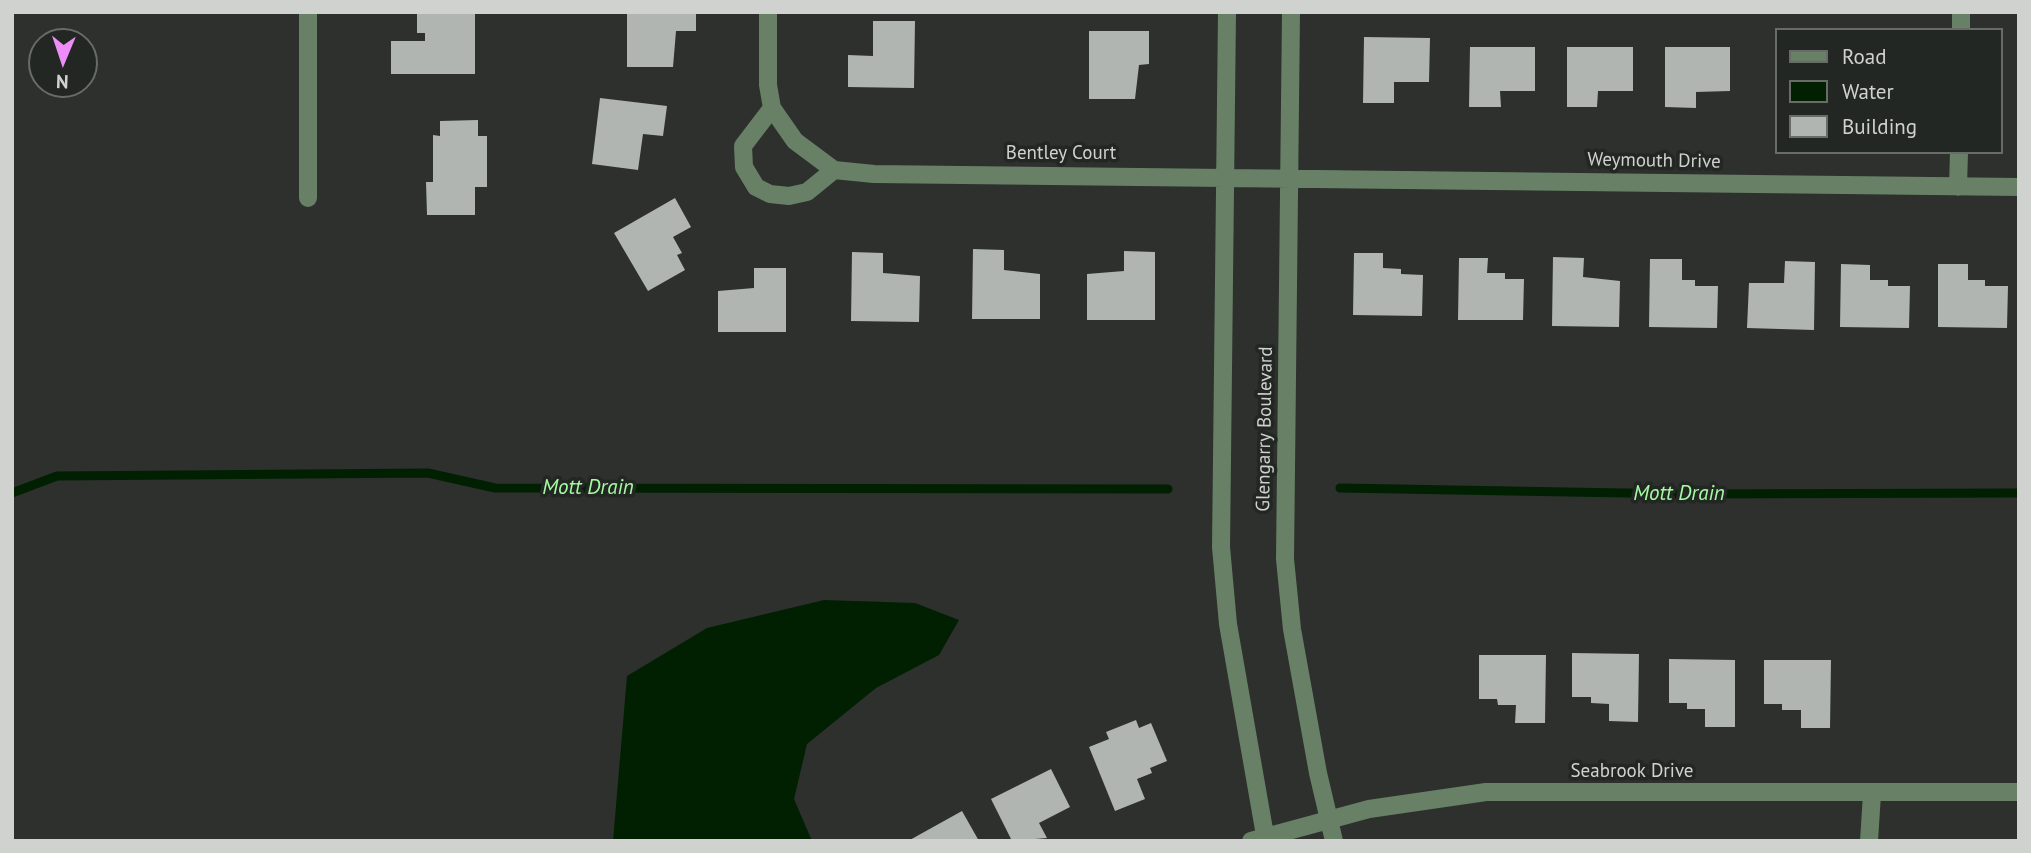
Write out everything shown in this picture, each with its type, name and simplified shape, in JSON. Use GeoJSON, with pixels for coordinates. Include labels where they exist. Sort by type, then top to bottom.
{"type":"FeatureCollection","features":[{"type":"Feature","properties":{"kind":"street"},"geometry":{"type":"LineString","coordinates":[[308,12],[308,198]]}},
{"type":"Feature","properties":{"kind":"street"},"geometry":{"type":"LineString","coordinates":[[768,12],[768,85],[772,108],[795,141],[834,170],[807,192],[789,196],[771,194],[756,187],[744,167],[743,146],[772,108]]}},
{"type":"Feature","properties":{"kind":"street"},"geometry":{"type":"LineString","coordinates":[[1227,12],[1221,547],[1228,624],[1261,839]]}},
{"type":"Feature","properties":{"kind":"street","name":"Glengarry Boulevard"},"geometry":{"type":"LineString","coordinates":[[1291,12],[1285,559],[1292,629],[1334,841]]}},
{"type":"Feature","properties":{"kind":"street"},"geometry":{"type":"LineString","coordinates":[[1958,187],[1959,154]]}},
{"type":"Feature","properties":{"kind":"street","name":"Bentley Court"},"geometry":{"type":"LineString","coordinates":[[834,170],[874,174],[1289,177]]}},
{"type":"Feature","properties":{"kind":"street","name":"Weymouth Drive"},"geometry":{"type":"LineString","coordinates":[[1289,177],[2019,187]]}},
{"type":"Feature","properties":{"kind":"street","name":"Seabrook Drive"},"geometry":{"type":"LineString","coordinates":[[1261,839],[1414,800],[1486,792],[2019,792]]}},
{"type":"Feature","properties":{"kind":"street"},"geometry":{"type":"LineString","coordinates":[[1869,841],[1872,794]]}},
{"type":"Feature","properties":{"kind":"water"},"geometry":{"type":"Polygon","coordinates":[[[824,600],[915,603],[959,620],[939,655],[876,688],[807,744],[794,799],[812,841],[613,841],[627,676],[707,628],[824,600]]]}},
{"type":"Feature","properties":{"kind":"building"},"geometry":{"type":"Polygon","coordinates":[[[417,12],[475,12],[475,74],[391,74],[391,41],[425,41],[425,33],[417,33],[417,12]]]}},
{"type":"Feature","properties":{"kind":"building"},"geometry":{"type":"Polygon","coordinates":[[[627,12],[696,12],[696,31],[676,31],[673,67],[627,67],[627,12]]]}},
{"type":"Feature","properties":{"kind":"building"},"geometry":{"type":"Polygon","coordinates":[[[873,21],[915,21],[914,88],[848,87],[848,55],[873,56],[873,21]]]}},
{"type":"Feature","properties":{"kind":"building"},"geometry":{"type":"Polygon","coordinates":[[[1089,31],[1149,31],[1149,64],[1139,65],[1135,99],[1089,99],[1089,31]]]}},
{"type":"Feature","properties":{"kind":"building"},"geometry":{"type":"Polygon","coordinates":[[[1364,37],[1430,38],[1429,82],[1394,82],[1394,103],[1363,103],[1364,37]]]}},
{"type":"Feature","properties":{"kind":"building"},"geometry":{"type":"Polygon","coordinates":[[[1470,47],[1535,47],[1535,91],[1500,91],[1501,107],[1469,107],[1470,47]]]}},
{"type":"Feature","properties":{"kind":"building"},"geometry":{"type":"Polygon","coordinates":[[[1567,47],[1633,47],[1633,91],[1598,91],[1597,107],[1567,107],[1567,47]]]}},
{"type":"Feature","properties":{"kind":"building"},"geometry":{"type":"Polygon","coordinates":[[[1665,47],[1730,47],[1730,91],[1696,92],[1696,108],[1665,107],[1665,47]]]}},
{"type":"Feature","properties":{"kind":"building"},"geometry":{"type":"Polygon","coordinates":[[[600,98],[667,106],[663,136],[643,134],[638,170],[592,164],[600,98]]]}},
{"type":"Feature","properties":{"kind":"building"},"geometry":{"type":"Polygon","coordinates":[[[478,120],[478,136],[487,136],[487,187],[475,187],[475,215],[427,215],[426,182],[433,182],[433,135],[440,136],[440,121],[478,120]]]}},
{"type":"Feature","properties":{"kind":"building"},"geometry":{"type":"Polygon","coordinates":[[[675,198],[691,227],[673,237],[682,253],[677,255],[685,270],[648,291],[614,233],[675,198]]]}},
{"type":"Feature","properties":{"kind":"building"},"geometry":{"type":"Polygon","coordinates":[[[973,249],[1004,250],[1004,270],[1040,274],[1040,319],[972,319],[973,249]]]}},
{"type":"Feature","properties":{"kind":"building"},"geometry":{"type":"Polygon","coordinates":[[[1124,251],[1155,252],[1155,320],[1087,320],[1087,274],[1124,271],[1124,251]]]}},
{"type":"Feature","properties":{"kind":"building"},"geometry":{"type":"Polygon","coordinates":[[[852,252],[883,253],[883,273],[920,276],[919,322],[851,321],[852,252]]]}},
{"type":"Feature","properties":{"kind":"building"},"geometry":{"type":"Polygon","coordinates":[[[1354,253],[1383,253],[1383,268],[1401,269],[1401,274],[1423,275],[1422,316],[1353,315],[1354,253]]]}},
{"type":"Feature","properties":{"kind":"building"},"geometry":{"type":"Polygon","coordinates":[[[1553,257],[1584,258],[1583,277],[1620,281],[1619,327],[1552,326],[1553,257]]]}},
{"type":"Feature","properties":{"kind":"building"},"geometry":{"type":"Polygon","coordinates":[[[1459,258],[1488,258],[1487,273],[1505,273],[1505,279],[1524,279],[1523,320],[1458,320],[1459,258]]]}},
{"type":"Feature","properties":{"kind":"building"},"geometry":{"type":"Polygon","coordinates":[[[1650,259],[1682,259],[1682,280],[1695,280],[1695,286],[1718,286],[1717,328],[1649,327],[1650,259]]]}},
{"type":"Feature","properties":{"kind":"building"},"geometry":{"type":"Polygon","coordinates":[[[1785,261],[1815,262],[1814,330],[1747,328],[1749,283],[1784,283],[1785,261]]]}},
{"type":"Feature","properties":{"kind":"building"},"geometry":{"type":"Polygon","coordinates":[[[1841,264],[1870,265],[1870,280],[1888,280],[1888,286],[1910,286],[1909,328],[1840,327],[1841,264]]]}},
{"type":"Feature","properties":{"kind":"building"},"geometry":{"type":"Polygon","coordinates":[[[1938,264],[1968,264],[1968,280],[1985,280],[1985,286],[2008,286],[2007,328],[1938,327],[1938,264]]]}},
{"type":"Feature","properties":{"kind":"building"},"geometry":{"type":"Polygon","coordinates":[[[754,268],[786,268],[786,332],[718,332],[718,291],[754,288],[754,268]]]}},
{"type":"Feature","properties":{"kind":"building"},"geometry":{"type":"Polygon","coordinates":[[[1572,653],[1639,654],[1638,722],[1609,721],[1609,704],[1591,703],[1591,697],[1572,697],[1572,653]]]}},
{"type":"Feature","properties":{"kind":"building"},"geometry":{"type":"Polygon","coordinates":[[[1479,655],[1546,655],[1545,723],[1515,723],[1516,705],[1498,705],[1497,699],[1479,699],[1479,655]]]}},
{"type":"Feature","properties":{"kind":"building"},"geometry":{"type":"Polygon","coordinates":[[[1669,659],[1735,660],[1735,727],[1705,727],[1705,709],[1687,709],[1687,703],[1669,703],[1669,659]]]}},
{"type":"Feature","properties":{"kind":"building"},"geometry":{"type":"Polygon","coordinates":[[[1764,660],[1831,660],[1830,728],[1801,728],[1801,710],[1782,710],[1782,704],[1764,704],[1764,660]]]}},
{"type":"Feature","properties":{"kind":"building"},"geometry":{"type":"Polygon","coordinates":[[[1136,720],[1139,728],[1151,723],[1167,761],[1150,768],[1152,773],[1137,779],[1145,799],[1115,811],[1089,747],[1109,739],[1106,732],[1136,720]]]}},
{"type":"Feature","properties":{"kind":"building"},"geometry":{"type":"Polygon","coordinates":[[[1051,769],[1070,807],[1039,823],[1047,838],[1012,841],[991,799],[1051,769]]]}},
{"type":"Feature","properties":{"kind":"building"},"geometry":{"type":"Polygon","coordinates":[[[962,811],[979,841],[908,841],[962,811]]]}},
{"type":"Feature","properties":{"kind":"waterway","name":"Mott Drain"},"geometry":{"type":"LineString","coordinates":[[12,493],[57,476],[428,473],[495,488],[1168,489]]}},
{"type":"Feature","properties":{"kind":"waterway","name":"Mott Drain"},"geometry":{"type":"LineString","coordinates":[[1340,488],[1682,494],[2019,493]]}}]}
